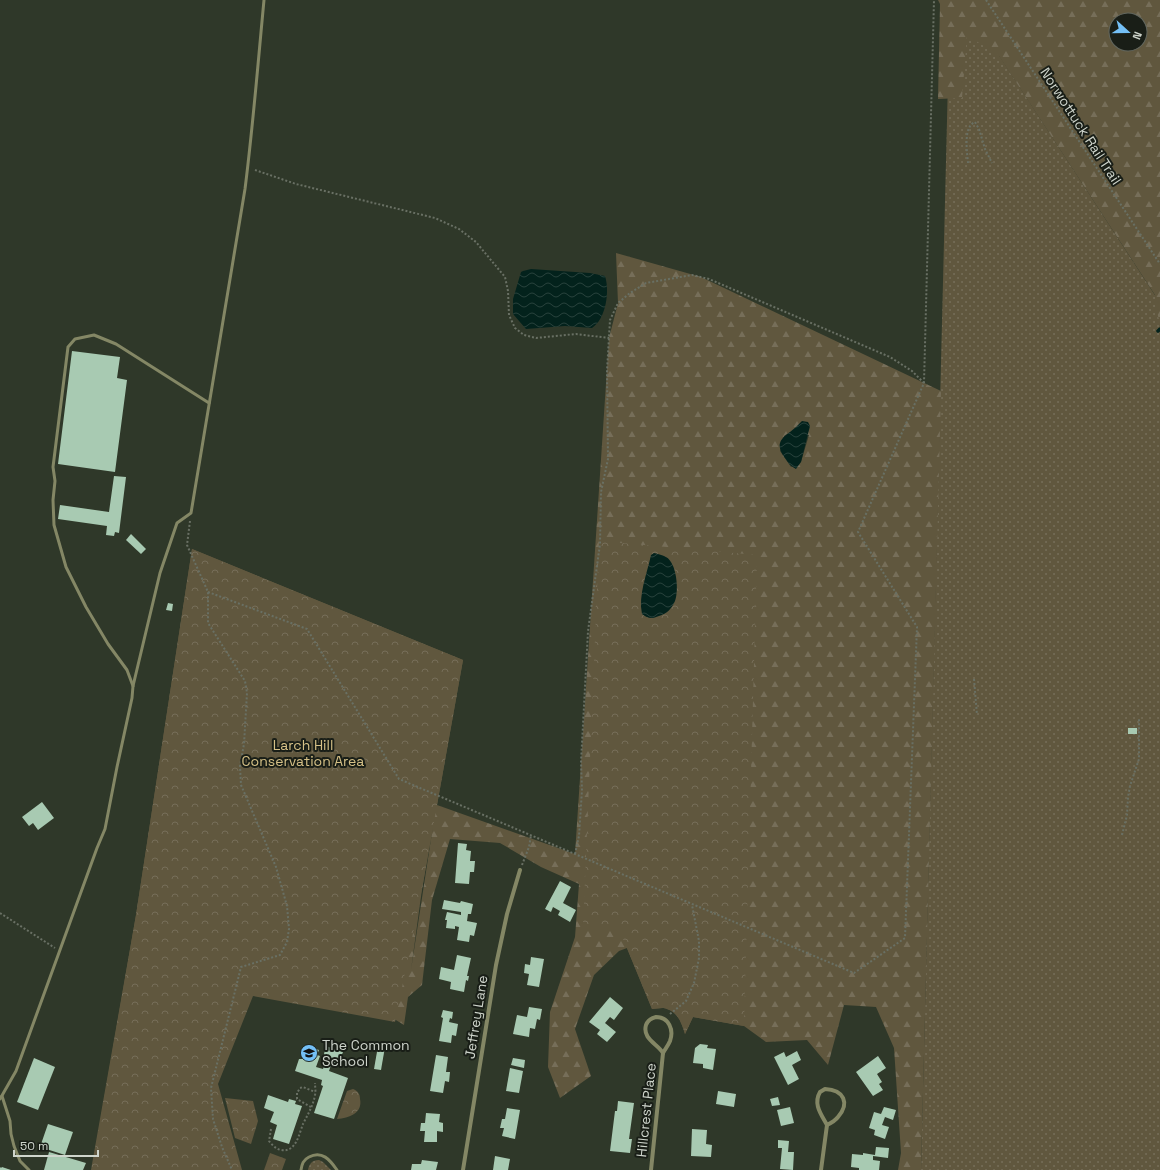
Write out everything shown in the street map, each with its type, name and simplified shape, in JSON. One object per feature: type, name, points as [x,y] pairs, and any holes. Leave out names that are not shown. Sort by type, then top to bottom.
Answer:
[{"type":"street","name":"Jeffrey Lane","points":[[463,1170],[497,958],[507,914],[520,870]]},
{"type":"street","name":"Hillcrest Place","points":[[651,1170],[663,1053],[672,1036],[671,1028],[665,1020],[660,1017],[653,1018],[648,1022],[646,1029],[649,1039],[660,1048],[663,1053]]},
{"type":"street","points":[[821,1170],[827,1125],[818,1110],[817,1101],[820,1092],[825,1089],[840,1093],[844,1101],[842,1111],[839,1116],[827,1125]]},
{"type":"lane","points":[[29,1170],[20,1161],[14,1146],[10,1121],[1,1097],[16,1071],[105,829],[132,698],[133,686],[160,573],[177,523],[191,513],[248,168],[264,0]]},
{"type":"lane","points":[[133,686],[127,670],[108,644],[86,608],[66,567],[54,524],[53,500],[55,481],[53,467],[68,347],[76,339],[94,335],[116,344],[209,403]]},
{"type":"lane","points":[[301,1170],[301,1166],[306,1159],[312,1155],[318,1154],[326,1157],[337,1170]]},
{"type":"path","points":[[208,592],[307,629],[399,779],[854,972],[905,938],[917,627],[858,532],[924,383],[934,0]]},
{"type":"path","name":"Norwottuck Rail Trail","points":[[986,0],[1160,264]]},
{"type":"path","points":[[968,162],[968,132],[972,122],[975,122],[992,163]]},
{"type":"path","points":[[248,168],[296,184],[435,218],[459,229],[476,242],[505,277],[508,291],[509,315],[515,328],[524,335],[536,338],[576,334],[609,338]]},
{"type":"path","points":[[575,854],[579,836],[582,790],[581,762],[588,631],[600,544],[601,492],[608,459],[607,371],[610,320],[618,304],[630,293],[646,283],[692,275],[709,279],[890,357],[912,371],[924,383]]},
{"type":"path","points":[[191,513],[187,545],[208,592],[208,623],[245,681],[247,693],[244,744],[240,766],[242,785],[276,867],[287,906],[289,929],[287,942],[280,955],[241,967],[211,1088],[213,1119],[222,1147],[232,1170]]},
{"type":"path","points":[[974,679],[977,715]]},
{"type":"path","points":[[1122,835],[1128,815],[1128,797],[1130,786],[1139,759],[1139,719]]},
{"type":"path","points":[[520,870],[527,852],[531,835]]},
{"type":"path","points":[[665,1020],[673,1011],[686,1001],[694,983],[699,958],[692,904]]},
{"type":"path","points":[[0,913],[59,951]]},
{"type":"path","points":[[271,1129],[269,1141],[280,1150],[289,1149],[297,1141],[312,1107],[315,1082]]},
{"type":"path","points":[[312,1107],[299,1101],[296,1095],[300,1088],[303,1087],[315,1092]]},
{"type":"green space","points":[[938,0],[1160,0],[1160,322],[1157,313],[1155,295],[999,56],[967,35],[962,98],[938,99],[940,4]]},
{"type":"green space","points":[[950,0],[963,0],[1160,303],[1160,1170],[921,1170]]},
{"type":"green space","points":[[616,253],[701,277],[941,391],[921,1170],[898,1170],[901,1153],[894,1048],[876,1007],[844,1005],[828,1065],[807,1040],[766,1042],[744,1026],[693,1017],[685,1034],[681,1022],[674,1013],[665,1008],[652,1009],[627,948],[619,951],[594,975],[575,1029],[591,1076],[560,1098],[548,1067],[550,1012],[575,937],[579,884],[541,867],[500,843],[450,839],[432,900],[422,985],[408,997],[404,1025],[378,1009],[247,988],[93,1170],[136,915],[192,549],[463,660],[437,805],[575,854],[609,338],[618,303]],"holes":[[[790,432],[809,435],[801,462],[791,467],[780,451],[784,436]],[[433,826],[411,970],[422,889]]]},
{"type":"green space","points":[[599,541],[757,555],[744,1026],[693,1017],[685,1034],[681,1022],[674,1013],[665,1008],[652,1009],[619,929],[583,928]]},
{"type":"green space","name":"Larch Hill Conservation Area","points":[[192,549],[463,660],[422,889],[395,1022],[253,996],[218,1084],[242,1170],[91,1170],[136,915]]},
{"type":"green space","points":[[353,1089],[360,1096],[359,1108],[350,1116],[337,1119],[347,1091]]},
{"type":"green space","points":[[225,1098],[253,1101],[258,1121],[251,1144],[235,1138]]},
{"type":"green space","points":[[270,1153],[286,1159],[282,1170],[264,1170]]},
{"type":"green space","points":[[319,1160],[331,1170],[308,1170],[311,1163]]},
{"type":"water","points":[[531,269],[590,273],[605,276],[607,289],[606,304],[604,312],[597,324],[592,328],[565,326],[526,329],[513,314],[513,299],[521,272]]},
{"type":"water","points":[[802,421],[808,422],[810,426],[801,462],[796,469],[789,464],[780,450],[780,443],[783,438]]},
{"type":"water","points":[[654,553],[665,556],[670,560],[675,571],[677,591],[675,601],[669,610],[662,615],[650,618],[642,614],[641,599],[651,555]]},
{"type":"building","points":[[72,351],[120,357],[117,378],[127,380],[115,472],[58,464]]},
{"type":"building","points":[[114,476],[126,477],[119,533],[115,532],[114,536],[106,535],[107,526],[58,519],[60,505],[109,512]]},
{"type":"building","points":[[131,534],[146,549],[141,554],[126,540]]},
{"type":"building","points":[[168,603],[173,604],[172,611],[166,610]]},
{"type":"building","points":[[1128,728],[1137,728],[1137,734],[1128,734]]},
{"type":"building","points":[[42,802],[54,818],[38,830],[33,823],[29,826],[22,817]]},
{"type":"building","points":[[458,843],[467,844],[466,850],[471,851],[470,861],[475,861],[474,872],[470,872],[469,884],[455,883]]},
{"type":"building","points":[[560,881],[571,887],[563,903],[576,910],[570,922],[558,915],[560,911],[553,907],[551,912],[545,909]]},
{"type":"building","points":[[444,900],[460,903],[461,901],[473,904],[471,914],[468,914],[467,921],[477,923],[474,936],[470,935],[469,942],[457,940],[459,927],[455,926],[455,929],[446,928],[447,920],[445,920],[447,912],[461,915],[461,912],[442,909]]},
{"type":"building","points":[[457,955],[471,958],[467,976],[469,976],[468,981],[466,980],[464,992],[450,989],[451,982],[439,979],[441,967],[454,970]]},
{"type":"building","points":[[531,957],[544,959],[539,987],[527,985],[529,974],[524,973],[525,964],[530,965]]},
{"type":"building","points":[[610,997],[623,1008],[614,1020],[610,1017],[605,1023],[616,1032],[607,1042],[597,1034],[600,1030],[589,1022]]},
{"type":"building","points":[[529,1007],[542,1009],[540,1020],[537,1019],[535,1029],[530,1028],[529,1037],[513,1034],[517,1015],[527,1017]]},
{"type":"building","points":[[443,1010],[453,1012],[452,1019],[450,1018],[449,1022],[458,1024],[456,1036],[452,1035],[451,1043],[439,1041]]},
{"type":"building","points":[[700,1044],[708,1045],[707,1048],[716,1049],[713,1070],[703,1068],[703,1064],[693,1063],[695,1048]]},
{"type":"building","points":[[308,1046],[319,1050],[317,1055],[320,1056],[316,1067],[323,1069],[327,1058],[324,1054],[326,1046],[343,1052],[339,1062],[341,1065],[334,1068],[333,1064],[331,1065],[329,1071],[348,1078],[334,1119],[314,1113],[323,1086],[321,1085],[322,1080],[295,1071],[299,1059],[302,1059],[304,1051],[306,1052]]},
{"type":"building","points":[[378,1046],[385,1047],[381,1070],[374,1069]]},
{"type":"building","points":[[797,1051],[801,1060],[792,1065],[799,1079],[788,1085],[774,1057],[784,1052],[786,1057]]},
{"type":"building","points":[[436,1055],[448,1057],[446,1072],[450,1072],[449,1082],[445,1081],[443,1093],[430,1091]]},
{"type":"building","points":[[878,1056],[886,1068],[877,1074],[882,1082],[879,1084],[883,1090],[873,1096],[856,1072]]},
{"type":"building","points":[[34,1058],[55,1067],[38,1110],[17,1102]]},
{"type":"building","points":[[513,1058],[525,1060],[524,1068],[511,1065]]},
{"type":"building","points":[[510,1068],[523,1071],[519,1093],[506,1091]]},
{"type":"building","points":[[718,1091],[736,1094],[734,1107],[716,1104]]},
{"type":"building","points":[[268,1095],[288,1102],[289,1099],[296,1101],[295,1104],[302,1106],[289,1144],[273,1139],[277,1125],[270,1122],[274,1112],[264,1108]]},
{"type":"building","points":[[778,1097],[780,1105],[772,1106],[770,1099]]},
{"type":"building","points":[[618,1101],[634,1103],[629,1139],[632,1139],[630,1153],[610,1151],[615,1111],[617,1111]]},
{"type":"building","points":[[790,1107],[794,1123],[781,1126],[777,1110]]},
{"type":"building","points":[[884,1107],[896,1110],[893,1120],[885,1117],[882,1125],[889,1127],[885,1139],[874,1135],[875,1130],[869,1128],[874,1112],[881,1114]]},
{"type":"building","points":[[507,1108],[520,1110],[515,1139],[502,1136],[504,1128],[500,1128],[502,1119],[505,1119]]},
{"type":"building","points":[[426,1113],[440,1114],[439,1122],[443,1123],[443,1132],[437,1131],[437,1142],[424,1142],[425,1131],[420,1131],[421,1123],[425,1123]]},
{"type":"building","points":[[48,1124],[73,1132],[65,1155],[40,1147]]},
{"type":"building","points":[[692,1129],[707,1130],[706,1144],[712,1145],[711,1157],[691,1156]]},
{"type":"building","points":[[778,1140],[789,1141],[788,1152],[794,1152],[793,1170],[780,1169],[782,1148],[778,1148]]},
{"type":"building","points":[[876,1147],[889,1148],[888,1158],[873,1156],[873,1160],[880,1161],[879,1170],[859,1170],[859,1168],[851,1167],[852,1154],[863,1155],[863,1153],[875,1155]]},
{"type":"building","points":[[49,1152],[86,1163],[83,1170],[44,1170]]},
{"type":"building","points":[[495,1156],[510,1159],[508,1170],[493,1170]]},
{"type":"building","points":[[422,1160],[438,1162],[436,1170],[411,1170],[412,1164],[421,1164]]},
{"type":"building","points":[[0,1167],[1,1168],[11,1170],[0,1170]]},
{"type":"place","name":"The Common School","points":[[309,1053]]}]
